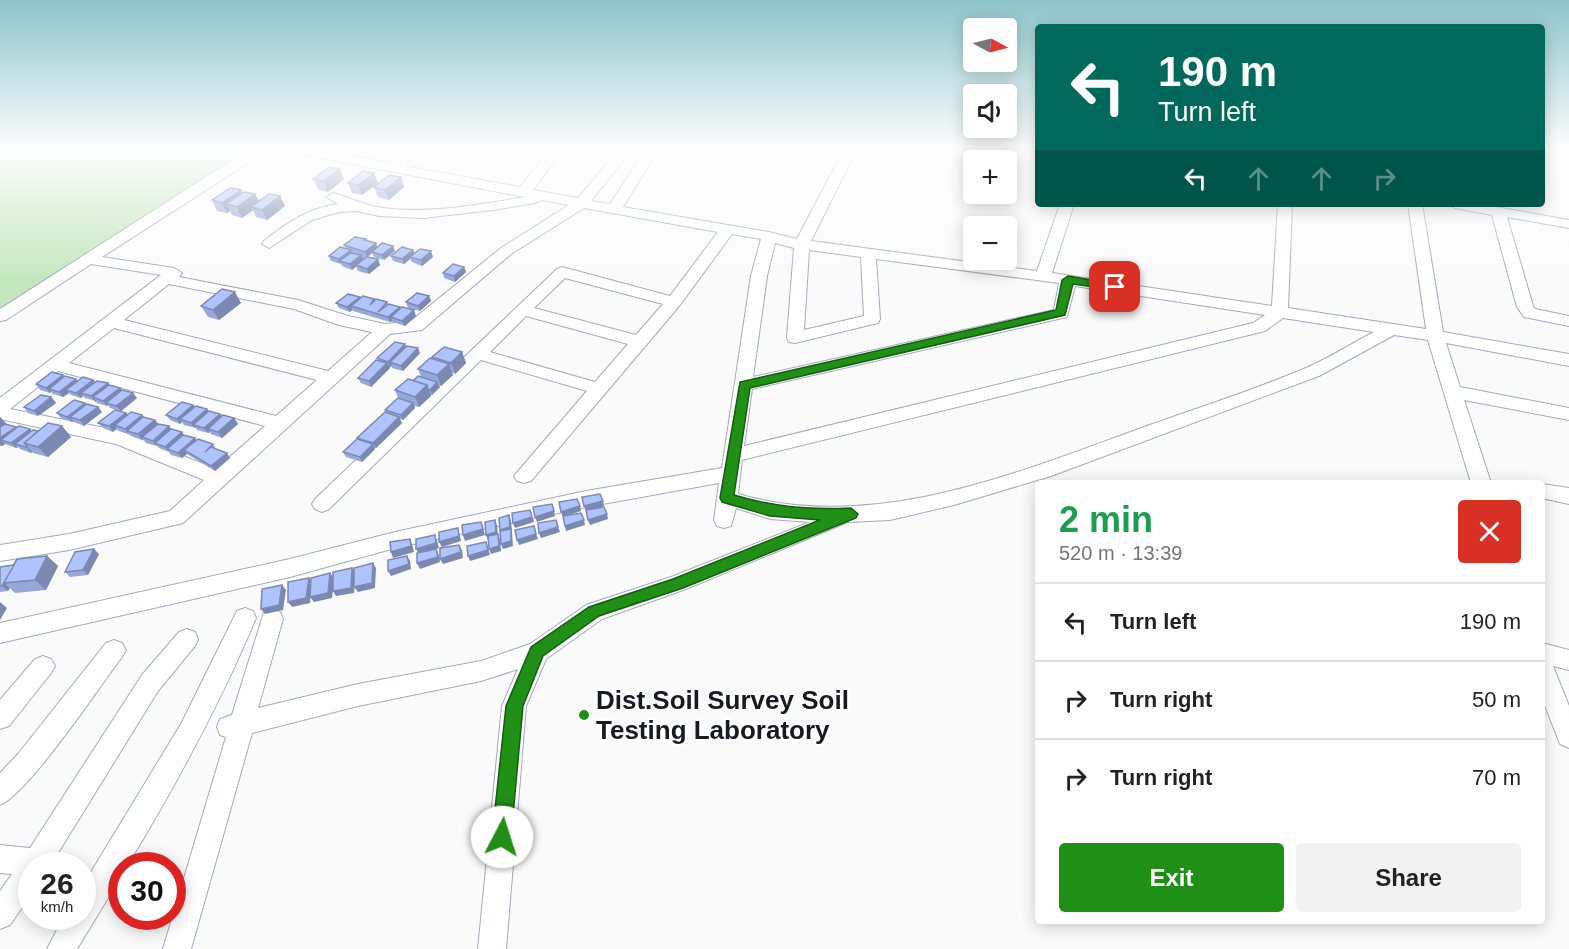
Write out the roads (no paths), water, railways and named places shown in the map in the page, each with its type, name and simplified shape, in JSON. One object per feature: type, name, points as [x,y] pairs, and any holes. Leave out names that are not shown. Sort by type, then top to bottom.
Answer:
[{"type":"street","points":[[0,316],[193,191]]},
{"type":"street","points":[[520,191],[769,236],[802,245],[1043,276],[1392,329],[1569,360]]},
{"type":"street","points":[[166,279],[298,305],[345,321],[385,329],[416,326],[506,250],[582,203],[592,191]]},
{"type":"street","points":[[614,209],[625,191]]},
{"type":"street","points":[[829,191],[802,245],[795,338],[872,319],[868,255]]},
{"type":"street","points":[[333,197],[361,208]]},
{"type":"street","points":[[269,243],[306,216],[336,207],[416,214],[491,207],[547,197]]},
{"type":"street","points":[[1043,276],[1066,207]]},
{"type":"street","points":[[1280,312],[1285,207]]},
{"type":"street","points":[[1415,207],[1435,336],[1480,480]]},
{"type":"street","points":[[1471,207],[1569,224]]},
{"type":"street","points":[[1498,212],[1525,307],[1530,313],[1569,321]]},
{"type":"street","points":[[524,476],[674,302],[728,229]]},
{"type":"street","points":[[724,520],[759,276],[769,236]]},
{"type":"street","points":[[0,407],[8,394],[55,365],[174,273],[87,259]]},
{"type":"street","points":[[322,504],[562,272],[674,302]]},
{"type":"street","points":[[744,385],[1061,313],[1068,280]]},
{"type":"street","points":[[523,310],[640,342]]},
{"type":"street","points":[[0,633],[257,575],[395,540],[586,500],[732,465],[1259,327],[1280,312]]},
{"type":"street","points":[[112,322],[329,377]]},
{"type":"street","points":[[0,553],[69,542],[176,516],[385,329]]},
{"type":"street","points":[[727,498],[770,511],[828,515],[890,512],[954,497],[1044,471],[1313,372],[1392,329]]},
{"type":"street","points":[[478,354],[600,389]]},
{"type":"street","points":[[55,365],[280,424]]},
{"type":"street","points":[[1452,392],[1567,418]]},
{"type":"street","points":[[0,413],[120,438],[220,479]]},
{"type":"street","points":[[1545,492],[1569,496]]},
{"type":"street","points":[[235,726],[358,695],[481,671],[537,652],[594,612],[678,583],[851,514]]},
{"type":"street","points":[[96,892],[177,759],[228,660],[245,618]]},
{"type":"street","points":[[177,949],[235,726],[272,620]]},
{"type":"street","points":[[42,852],[150,683],[187,639]]},
{"type":"street","points":[[0,792],[27,763],[114,650]]},
{"type":"street","points":[[492,949],[514,706],[537,652]]},
{"type":"street","points":[[1545,654],[1569,660]]},
{"type":"street","points":[[0,718],[43,666]]},
{"type":"street","points":[[1545,676],[1569,736]]},
{"type":"street","points":[[0,859],[18,862]]},
{"type":"street","points":[[0,915],[18,889]]},
{"type":"street","points":[[61,949],[73,930]]},
{"type":"place","name":"Dist.Soil Survey Soil Testing Laboratory","points":[[584,715]]}]
